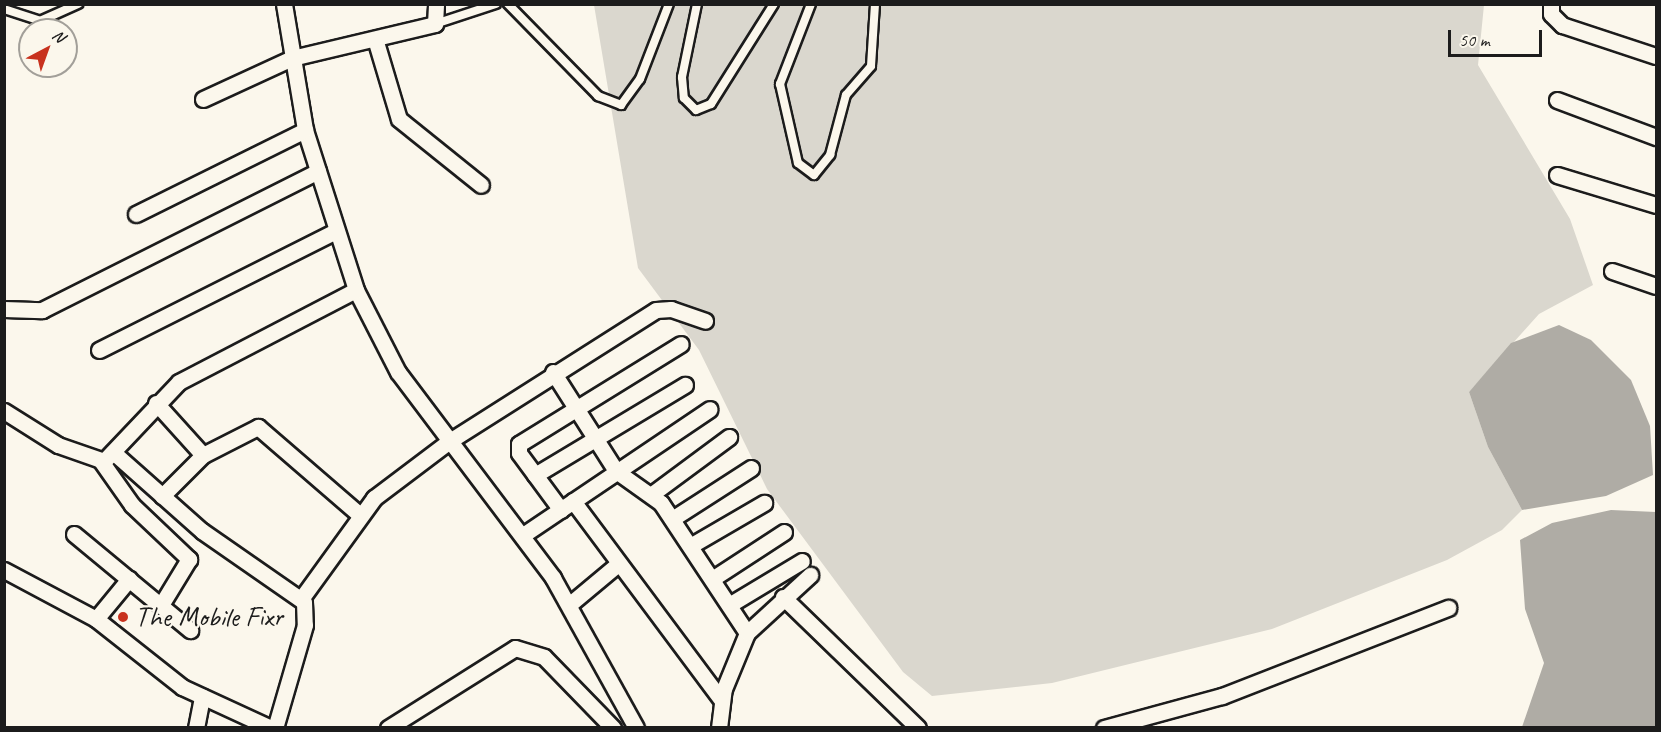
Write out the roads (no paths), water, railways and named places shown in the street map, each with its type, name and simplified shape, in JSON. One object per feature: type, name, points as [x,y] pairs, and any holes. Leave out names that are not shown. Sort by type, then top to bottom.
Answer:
[{"type":"street","points":[[284,4],[305,130],[356,290],[398,372],[448,442],[523,535],[570,604],[636,728]]},
{"type":"street","points":[[203,99],[292,58],[376,42],[435,24],[436,4]]},
{"type":"street","points":[[1551,4],[1551,14],[1562,25],[1656,56]]},
{"type":"street","points":[[376,42],[399,119],[481,185]]},
{"type":"street","points":[[1557,100],[1656,137]]},
{"type":"street","points":[[136,214],[305,130]]},
{"type":"street","points":[[4,309],[29,313],[53,306],[318,171]]},
{"type":"street","points":[[1557,175],[1656,206]]},
{"type":"street","points":[[99,350],[336,231]]},
{"type":"street","points":[[1612,271],[1656,286]]},
{"type":"street","points":[[161,605],[189,559],[108,479],[107,457],[156,403],[179,382],[356,290]]},
{"type":"street","points":[[4,570],[96,619],[165,676],[202,697],[273,728],[305,625],[301,599],[360,515],[392,482],[553,372],[661,308],[705,321]]},
{"type":"street","points":[[681,344],[519,444],[519,453],[535,475],[567,506],[618,564],[723,700]]},
{"type":"street","points":[[553,372],[616,471],[652,494],[672,519],[747,633]]},
{"type":"street","points":[[535,475],[685,385]]},
{"type":"street","points":[[156,403],[203,455]]},
{"type":"street","points":[[523,535],[710,409]]},
{"type":"street","points":[[4,411],[46,439],[107,457],[301,599]]},
{"type":"street","points":[[154,525],[168,501],[203,455],[258,427],[360,515]]},
{"type":"street","points":[[652,494],[729,437]]},
{"type":"street","points":[[672,519],[751,468]]},
{"type":"street","points":[[690,546],[764,503]]},
{"type":"street","points":[[711,579],[784,532]]},
{"type":"street","points":[[74,534],[190,630]]},
{"type":"street","points":[[729,605],[802,561]]},
{"type":"street","points":[[570,604],[618,564]]},
{"type":"street","points":[[719,728],[723,700],[747,633],[783,597],[810,575]]},
{"type":"street","points":[[96,619],[129,579]]},
{"type":"street","points":[[783,597],[918,728]]},
{"type":"street","points":[[1104,728],[1222,696],[1448,608]]},
{"type":"street","points":[[388,728],[516,648],[544,657],[613,728]]},
{"type":"street","points":[[195,728],[202,697]]},
{"type":"lane","points":[[4,9],[40,21],[78,4]]},
{"type":"lane","points":[[435,24],[496,4]]},
{"type":"lane","points":[[508,4],[597,96],[621,105],[640,79],[669,4]]},
{"type":"lane","points":[[697,4],[682,76],[684,98],[696,110],[711,104],[774,4]]},
{"type":"lane","points":[[811,4],[780,84],[798,163],[814,175],[830,155],[846,95],[871,66],[875,4]]},
{"type":"place","name":"The Mobile Fixr","points":[[123,617]]}]
